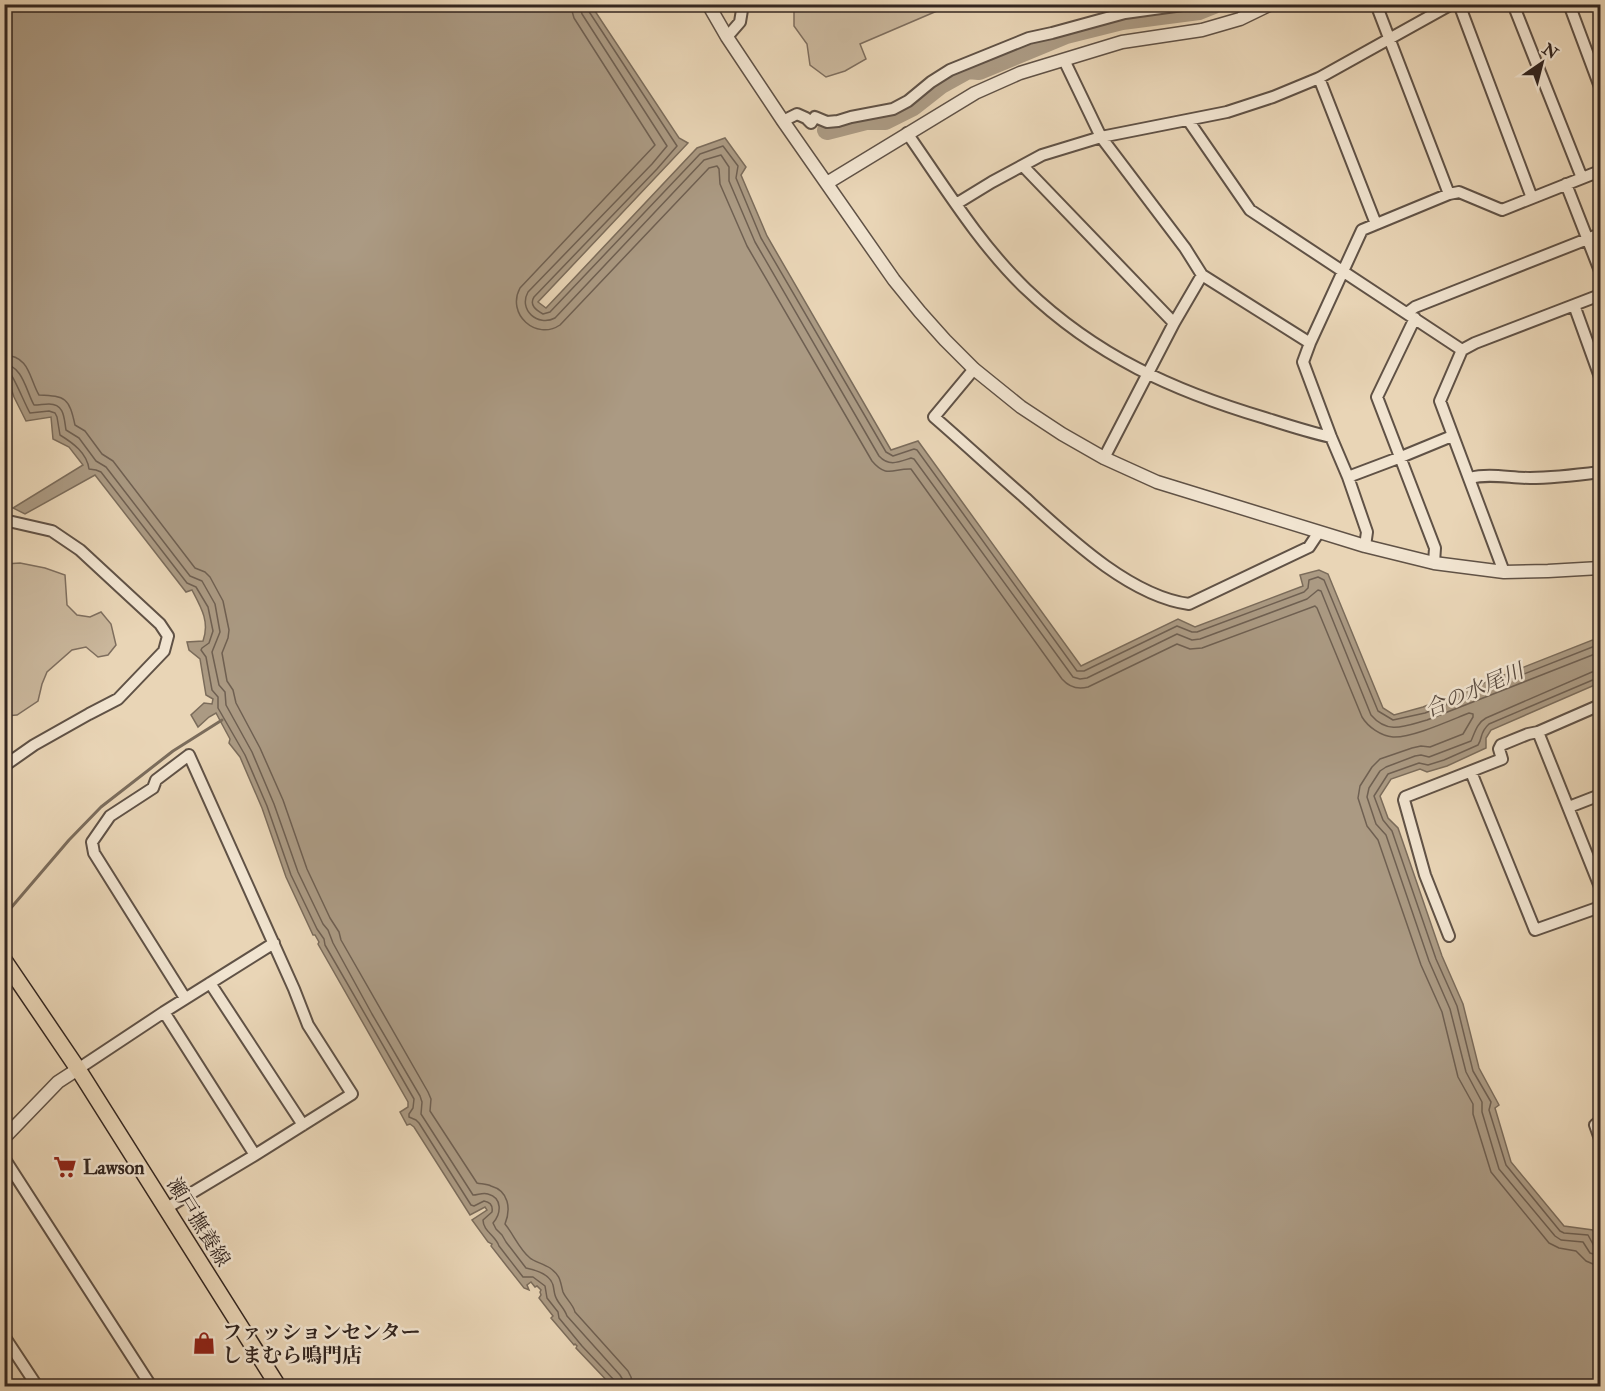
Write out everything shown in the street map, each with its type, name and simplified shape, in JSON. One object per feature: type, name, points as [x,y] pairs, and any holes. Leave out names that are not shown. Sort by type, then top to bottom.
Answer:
[{"type":"main road","name":"瀬戸撫養線","points":[[4,960],[78,1069],[278,1386]]},
{"type":"street","points":[[708,4],[727,37],[800,145],[900,288],[945,340],[974,369],[1021,407],[1062,434],[1104,458],[1157,482],[1365,546],[1434,563],[1504,572],[1600,568]]},
{"type":"street","points":[[727,37],[740,22],[743,4]]},
{"type":"street","points":[[785,122],[797,114],[811,123],[815,117],[827,122],[838,121],[893,109],[908,101],[950,70],[1029,38],[1125,13],[1190,4]]},
{"type":"street","points":[[827,183],[975,93],[1020,74],[1122,42],[1202,30],[1240,19],[1271,4]]},
{"type":"street","points":[[1376,4],[1449,194]]},
{"type":"street","points":[[956,204],[1042,155],[1101,137],[1227,112],[1274,97],[1319,78],[1452,4]]},
{"type":"street","points":[[1459,4],[1532,198]]},
{"type":"street","points":[[1513,4],[1582,178]]},
{"type":"street","points":[[1569,4],[1600,87]]},
{"type":"street","points":[[1064,60],[1101,137],[1185,248],[1202,275],[1310,343]]},
{"type":"street","points":[[1319,78],[1376,224]]},
{"type":"street","points":[[1188,120],[1250,210],[1462,350]]},
{"type":"street","points":[[907,133],[987,246],[1025,288],[1055,315],[1099,347],[1147,374],[1190,393],[1331,437]]},
{"type":"street","points":[[1023,165],[1174,323]]},
{"type":"street","points":[[1365,546],[1367,532],[1303,362],[1362,230],[1449,194],[1460,192],[1502,210],[1600,171]]},
{"type":"street","points":[[1566,184],[1600,271]]},
{"type":"street","points":[[1434,563],[1435,548],[1377,397],[1415,307],[1600,234]]},
{"type":"street","points":[[1104,458],[1174,323],[1202,275]]},
{"type":"street","points":[[1504,572],[1440,400],[1462,350],[1600,295]]},
{"type":"street","points":[[1574,305],[1600,377]]},
{"type":"street","points":[[974,369],[934,417],[1080,548],[1147,591],[1189,604],[1309,547],[1318,532]]},
{"type":"street","points":[[1348,477],[1452,436]]},
{"type":"street","points":[[1470,478],[1480,475],[1555,478],[1600,472]]},
{"type":"street","points":[[4,520],[52,531],[80,550],[160,624],[168,636],[164,651],[118,699],[34,745],[4,766]]},
{"type":"street","points":[[1449,936],[1425,875],[1404,800],[1405,796],[1502,759],[1499,749],[1501,746],[1600,705]]},
{"type":"street","points":[[1538,732],[1600,887]]},
{"type":"street","points":[[165,1209],[352,1094],[308,1025],[274,943],[244,881],[189,754],[156,780],[153,788],[110,816],[93,842],[94,853],[185,998]]},
{"type":"street","points":[[1471,772],[1535,930],[1600,907]]},
{"type":"street","points":[[1569,807],[1600,795]]},
{"type":"street","points":[[4,1138],[58,1082],[185,998],[274,943]]},
{"type":"street","points":[[210,983],[303,1125]]},
{"type":"street","points":[[164,1012],[255,1155]]},
{"type":"street","points":[[1600,1121],[1595,1125],[1600,1139]]},
{"type":"street","points":[[4,1158],[151,1386]]},
{"type":"street","points":[[4,1336],[37,1386]]},
{"type":"shaded area","points":[[794,4],[951,5],[860,44],[866,59],[845,71],[826,77],[810,65],[807,44],[794,26]]},
{"type":"shaded area","points":[[20,563],[65,575],[67,605],[77,615],[90,617],[101,612],[111,624],[116,645],[108,655],[98,657],[86,647],[72,650],[47,672],[38,701],[17,715],[5,716],[5,564]]},
{"type":"water","name":"合の水尾川","points":[[5,4],[591,5],[679,138],[688,143],[538,302],[546,308],[697,148],[725,138],[746,167],[741,175],[767,236],[891,450],[918,441],[1081,666],[1178,619],[1195,627],[1303,586],[1300,575],[1319,570],[1328,574],[1383,708],[1394,715],[1423,707],[1600,637],[1600,684],[1491,730],[1486,738],[1486,748],[1447,766],[1427,772],[1420,769],[1391,779],[1380,796],[1388,818],[1398,828],[1442,956],[1463,1004],[1479,1068],[1499,1105],[1495,1108],[1511,1162],[1564,1226],[1593,1230],[1600,1249],[1600,1386],[612,1386],[551,1318],[553,1316],[539,1298],[541,1290],[531,1282],[527,1285],[529,1290],[524,1288],[491,1246],[492,1244],[472,1220],[487,1210],[485,1207],[470,1215],[414,1127],[407,1125],[400,1112],[408,1107],[408,1102],[313,935],[286,877],[262,808],[240,757],[229,743],[230,739],[216,713],[198,727],[191,715],[204,703],[212,704],[213,699],[206,695],[200,659],[189,650],[187,642],[203,641],[206,627],[204,615],[192,590],[186,592],[95,475],[25,514],[13,508],[83,465],[69,447],[53,439],[51,417],[26,421],[5,371]]},
{"type":"waterway","points":[[827,130],[866,120],[885,120],[913,106],[941,84],[968,69],[979,70],[1066,34],[1122,20],[1199,10],[1214,4]]},
{"type":"waterway","points":[[4,916],[69,840],[101,807],[173,751],[222,720]]},
{"type":"place","name":"Lawson","points":[[65,1167]]},
{"type":"place","name":"ファッションセンター しまむら鳴門店","points":[[204,1343]]}]
